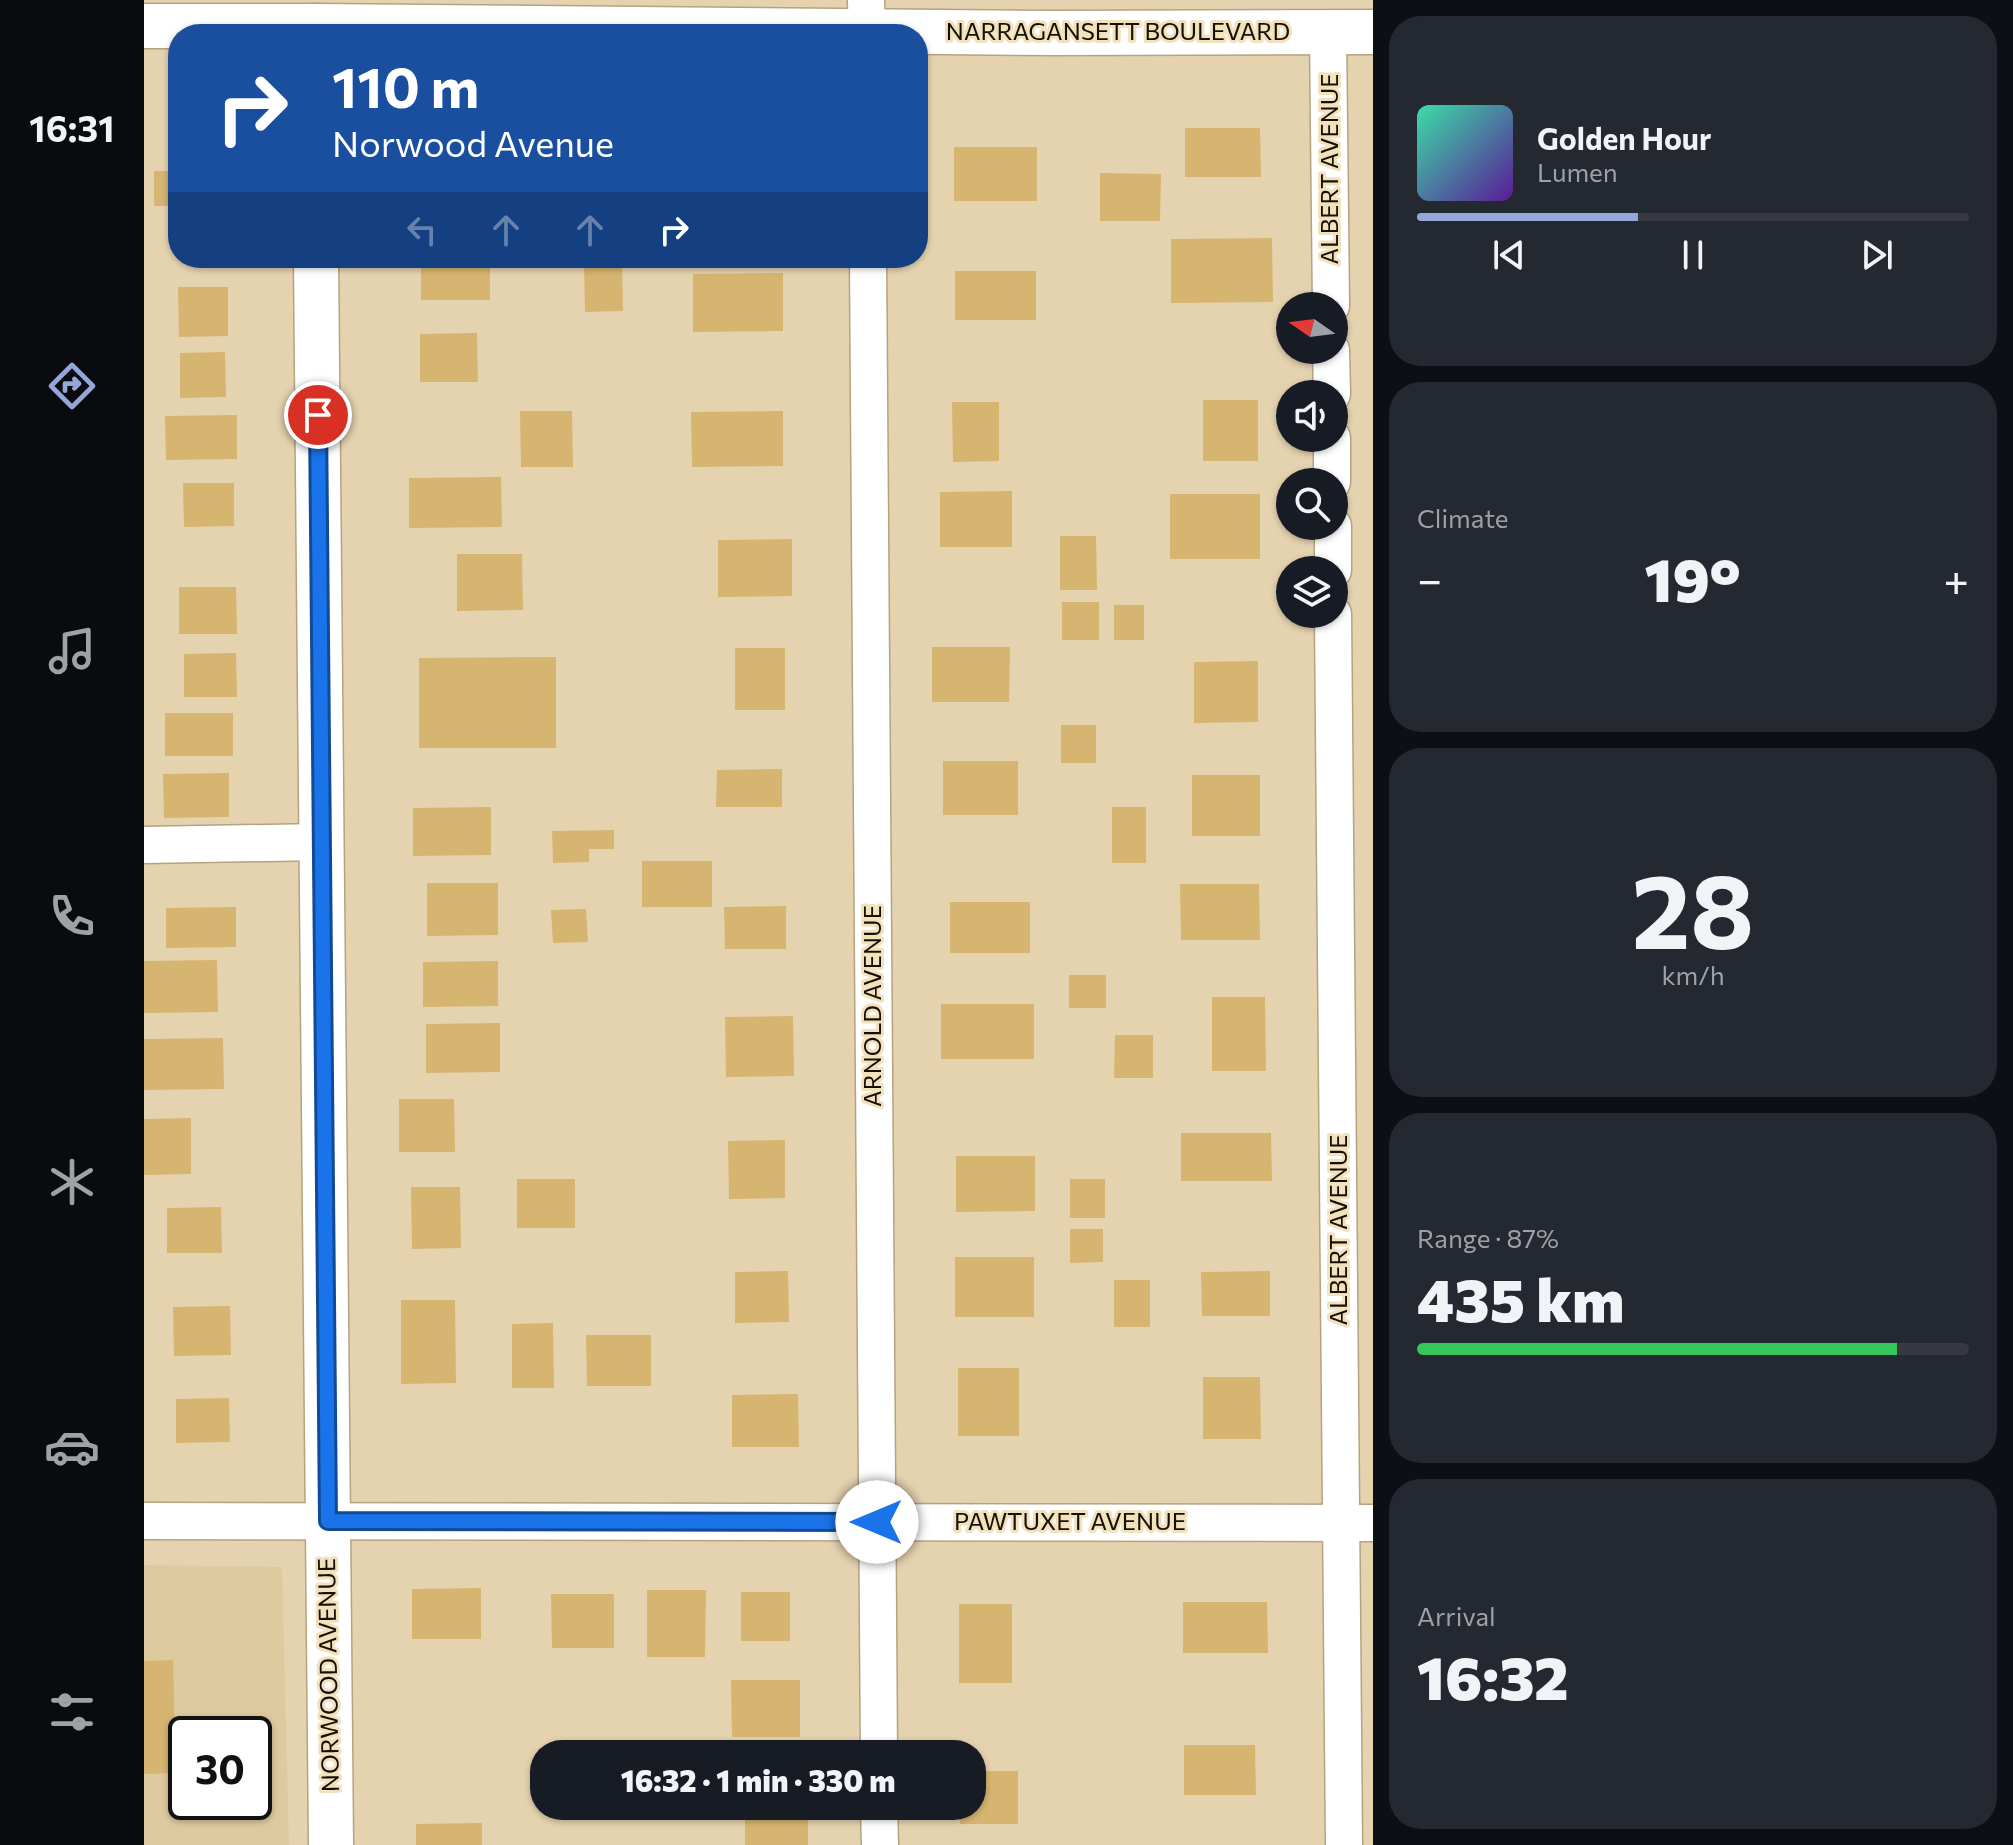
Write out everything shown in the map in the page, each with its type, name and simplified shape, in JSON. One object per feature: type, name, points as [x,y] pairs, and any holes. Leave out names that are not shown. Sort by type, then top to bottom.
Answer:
[{"type":"main road","name":"NARRAGANSETT BOULEVARD","points":[[201,24],[315,20],[866,22],[1373,32]]},
{"type":"main road","name":"NARRAGANSETT BOULEVARD","points":[[144,26],[168,25]]},
{"type":"main road","name":"NORWOOD AVENUE","points":[[316,268],[331,1845]]},
{"type":"street","name":"ALBERT AVENUE","points":[[1328,32],[1331,292]]},
{"type":"street","name":"ARNOLD AVENUE","points":[[868,268],[879,1740]]},
{"type":"street","name":"ALBERT AVENUE","points":[[1333,628],[1357,1523],[1344,1845]]},
{"type":"street","points":[[144,845],[321,842]]},
{"type":"street","name":"PAWTUXET AVENUE","points":[[144,1521],[1357,1523]]},
{"type":"street","points":[[879,1820],[880,1845]]},
{"type":"shaded area","points":[[144,1565],[282,1567],[289,1845],[144,1845]]},
{"type":"building","points":[[1185,128],[1260,128],[1261,177],[1185,177]]},
{"type":"building","points":[[954,147],[1037,147],[1037,201],[954,201]]},
{"type":"building","points":[[154,171],[168,171],[168,206],[154,206]]},
{"type":"building","points":[[1100,173],[1161,174],[1160,221],[1100,221]]},
{"type":"building","points":[[1272,238],[1273,302],[1171,303],[1171,239]]},
{"type":"building","points":[[421,268],[490,268],[490,300],[421,300]]},
{"type":"building","points":[[584,268],[622,268],[623,311],[585,312]]},
{"type":"building","points":[[955,271],[1036,271],[1036,320],[955,320]]},
{"type":"building","points":[[783,273],[783,331],[693,332],[693,274]]},
{"type":"building","points":[[178,287],[228,287],[228,336],[179,337]]},
{"type":"building","points":[[477,333],[478,382],[420,382],[420,334]]},
{"type":"building","points":[[225,352],[226,397],[180,398],[180,353]]},
{"type":"building","points":[[1203,400],[1258,400],[1258,461],[1203,461]]},
{"type":"building","points":[[952,402],[999,402],[999,461],[953,462]]},
{"type":"building","points":[[520,411],[572,411],[573,467],[521,467]]},
{"type":"building","points":[[783,411],[783,466],[692,467],[691,412]]},
{"type":"building","points":[[237,415],[237,459],[166,460],[165,416]]},
{"type":"building","points":[[501,477],[502,527],[409,528],[409,478]]},
{"type":"building","points":[[183,483],[234,483],[234,526],[184,527]]},
{"type":"building","points":[[1012,491],[1012,547],[940,547],[940,492]]},
{"type":"building","points":[[1170,494],[1260,494],[1260,559],[1170,559]]},
{"type":"building","points":[[1060,536],[1096,536],[1097,590],[1060,590]]},
{"type":"building","points":[[792,539],[792,596],[718,597],[718,540]]},
{"type":"building","points":[[457,554],[522,554],[523,610],[457,611]]},
{"type":"building","points":[[179,587],[236,587],[237,634],[179,634]]},
{"type":"building","points":[[1062,602],[1099,602],[1099,640],[1062,640]]},
{"type":"building","points":[[1114,605],[1144,605],[1144,640],[1114,640]]},
{"type":"building","points":[[932,647],[1010,647],[1009,702],[932,702]]},
{"type":"building","points":[[735,648],[785,648],[785,710],[735,710]]},
{"type":"building","points":[[236,653],[237,697],[184,697],[184,654]]},
{"type":"building","points":[[556,657],[556,748],[419,748],[419,658]]},
{"type":"building","points":[[1258,661],[1258,722],[1194,723],[1194,662]]},
{"type":"building","points":[[165,713],[233,713],[233,756],[165,756]]},
{"type":"building","points":[[1061,725],[1096,725],[1096,763],[1061,763]]},
{"type":"building","points":[[943,761],[1018,761],[1018,815],[943,815]]},
{"type":"building","points":[[782,769],[782,807],[716,807],[717,770]]},
{"type":"building","points":[[229,773],[229,817],[164,818],[163,774]]},
{"type":"building","points":[[1192,775],[1260,775],[1260,836],[1192,836]]},
{"type":"building","points":[[491,807],[491,855],[413,856],[413,808]]},
{"type":"building","points":[[1112,807],[1146,807],[1146,863],[1112,863]]},
{"type":"building","points":[[614,830],[614,849],[589,849],[589,862],[553,863],[552,831]]},
{"type":"building","points":[[642,861],[712,861],[712,907],[642,907]]},
{"type":"building","points":[[427,883],[498,883],[498,935],[427,936]]},
{"type":"building","points":[[1180,884],[1259,884],[1260,940],[1181,940]]},
{"type":"building","points":[[950,902],[1030,902],[1030,953],[950,953]]},
{"type":"building","points":[[786,906],[786,949],[725,949],[724,907]]},
{"type":"building","points":[[236,907],[236,947],[166,948],[166,908]]},
{"type":"building","points":[[586,909],[588,942],[553,943],[551,910]]},
{"type":"building","points":[[217,960],[218,1012],[144,1013],[144,961]]},
{"type":"building","points":[[498,961],[498,1006],[423,1007],[423,962]]},
{"type":"building","points":[[1069,975],[1106,975],[1106,1008],[1069,1008]]},
{"type":"building","points":[[1212,997],[1265,997],[1266,1071],[1212,1071]]},
{"type":"building","points":[[941,1004],[1034,1004],[1034,1059],[941,1059]]},
{"type":"building","points":[[793,1016],[794,1076],[726,1077],[725,1017]]},
{"type":"building","points":[[500,1023],[500,1072],[426,1073],[426,1024]]},
{"type":"building","points":[[1115,1035],[1153,1035],[1153,1078],[1114,1078]]},
{"type":"building","points":[[223,1038],[224,1089],[144,1090],[144,1039]]},
{"type":"building","points":[[399,1099],[454,1099],[455,1152],[399,1152]]},
{"type":"building","points":[[191,1118],[191,1174],[144,1175],[144,1119]]},
{"type":"building","points":[[1181,1133],[1271,1133],[1272,1181],[1181,1181]]},
{"type":"building","points":[[785,1140],[785,1198],[729,1199],[728,1141]]},
{"type":"building","points":[[956,1156],[1035,1156],[1035,1211],[956,1212]]},
{"type":"building","points":[[517,1179],[575,1179],[575,1228],[517,1228]]},
{"type":"building","points":[[1070,1179],[1105,1179],[1105,1218],[1070,1218]]},
{"type":"building","points":[[411,1187],[460,1187],[461,1248],[412,1249]]},
{"type":"building","points":[[221,1207],[222,1253],[167,1253],[167,1208]]},
{"type":"building","points":[[1070,1229],[1103,1229],[1103,1262],[1070,1263]]},
{"type":"building","points":[[955,1257],[1034,1257],[1034,1317],[955,1317]]},
{"type":"building","points":[[788,1271],[789,1322],[735,1323],[735,1272]]},
{"type":"building","points":[[1270,1271],[1270,1316],[1202,1316],[1201,1272]]},
{"type":"building","points":[[1114,1280],[1150,1280],[1150,1327],[1114,1327]]},
{"type":"building","points":[[401,1300],[455,1300],[456,1383],[401,1384]]},
{"type":"building","points":[[230,1306],[231,1355],[174,1356],[173,1307]]},
{"type":"building","points":[[553,1323],[554,1388],[512,1388],[512,1324]]},
{"type":"building","points":[[586,1335],[651,1335],[651,1386],[587,1386]]},
{"type":"building","points":[[958,1368],[1019,1368],[1019,1436],[958,1436]]},
{"type":"building","points":[[1203,1377],[1260,1377],[1261,1439],[1203,1439]]},
{"type":"building","points":[[798,1394],[799,1447],[732,1447],[732,1395]]},
{"type":"building","points":[[229,1398],[230,1442],[176,1443],[176,1399]]},
{"type":"building","points":[[481,1588],[481,1639],[412,1639],[412,1589]]},
{"type":"building","points":[[647,1590],[706,1590],[705,1657],[647,1657]]},
{"type":"building","points":[[741,1592],[790,1592],[790,1641],[741,1641]]},
{"type":"building","points":[[551,1594],[614,1594],[614,1648],[552,1648]]},
{"type":"building","points":[[1183,1602],[1267,1602],[1268,1653],[1183,1653]]},
{"type":"building","points":[[959,1604],[1012,1604],[1012,1683],[959,1683]]},
{"type":"building","points":[[173,1660],[174,1716],[168,1716],[168,1773],[144,1774],[144,1661]]},
{"type":"building","points":[[731,1680],[800,1680],[800,1737],[732,1737]]},
{"type":"building","points":[[1184,1745],[1255,1745],[1256,1795],[1184,1795]]},
{"type":"building","points":[[986,1771],[1018,1771],[1018,1824],[960,1824],[960,1820],[986,1820]]},
{"type":"building","points":[[745,1820],[808,1820],[808,1845],[745,1845]]},
{"type":"building","points":[[482,1823],[482,1845],[416,1845],[416,1824]]},
{"type":"route","points":[[318,415],[328,1521],[877,1522]]}]
